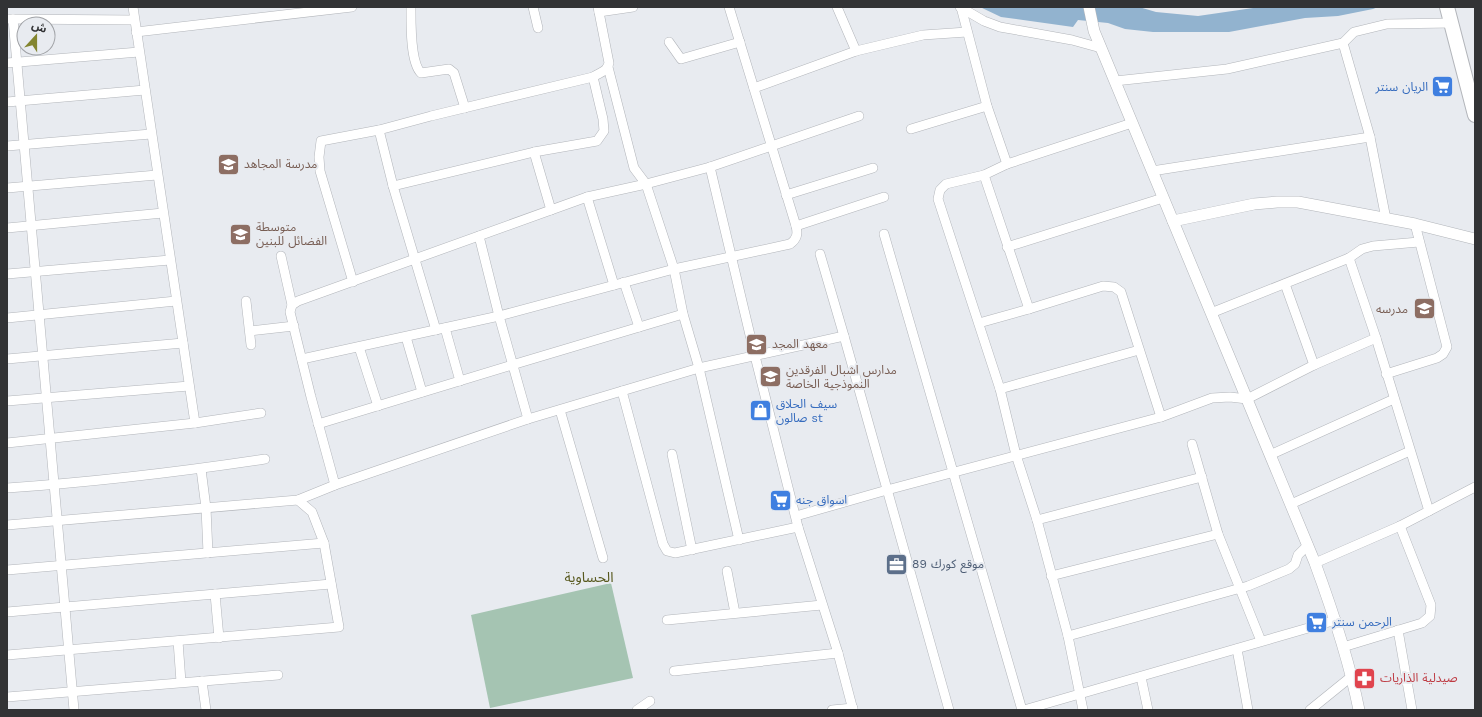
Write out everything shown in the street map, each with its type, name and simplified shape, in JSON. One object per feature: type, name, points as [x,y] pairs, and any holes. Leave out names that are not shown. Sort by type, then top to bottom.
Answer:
[{"type":"main road","points":[[1447,7],[1475,116]]},
{"type":"street","points":[[133,7],[195,423]]},
{"type":"street","points":[[136,32],[352,7]]},
{"type":"street","points":[[411,7],[413,48],[418,70],[421,73],[449,69],[454,73],[465,108]]},
{"type":"street","points":[[533,7],[538,28]]},
{"type":"street","points":[[633,7],[598,10],[609,63],[608,68],[634,168],[646,184],[674,269],[684,314],[699,368],[739,540]]},
{"type":"street","points":[[302,359],[498,316],[674,269],[790,244],[796,240],[796,226],[729,7]]},
{"type":"street","points":[[837,7],[856,51]]},
{"type":"street","points":[[960,7],[984,21],[1000,27],[1072,40],[1101,48]]},
{"type":"street","points":[[960,7],[986,106],[1007,164]]},
{"type":"street","points":[[1089,7],[1094,31],[1315,563],[1336,620],[1352,676],[1359,710]]},
{"type":"street","points":[[74,710],[17,62],[10,19],[134,20]]},
{"type":"street","points":[[1115,81],[1227,69],[1342,43],[1354,32],[1387,24],[1452,23]]},
{"type":"street","points":[[754,88],[856,51],[923,35],[967,32]]},
{"type":"street","points":[[669,42],[681,59],[740,42]]},
{"type":"street","points":[[1342,43],[1370,137],[1386,219]]},
{"type":"street","points":[[7,63],[139,52]]},
{"type":"street","points":[[353,282],[320,171],[319,157],[321,141],[379,130],[593,77],[608,68]]},
{"type":"street","points":[[393,186],[534,152],[597,141],[604,131],[603,119],[593,77]]},
{"type":"street","points":[[7,102],[145,90]]},
{"type":"street","points":[[911,129],[986,106]]},
{"type":"street","points":[[292,305],[298,301],[587,197],[646,184],[710,167],[859,116]]},
{"type":"street","points":[[1083,710],[1068,636],[1037,520],[1016,455],[1000,389],[938,199],[940,190],[946,184],[984,175],[1007,164],[1132,123]]},
{"type":"street","points":[[379,130],[393,186],[416,259],[460,381]]},
{"type":"street","points":[[7,146],[151,134]]},
{"type":"street","points":[[1152,171],[1370,137]]},
{"type":"street","points":[[534,152],[551,210]]},
{"type":"street","points":[[710,167],[798,527],[838,653],[853,709],[832,710]]},
{"type":"street","points":[[786,195],[873,168]]},
{"type":"street","points":[[7,188],[157,175]]},
{"type":"street","points":[[984,175],[1029,309]]},
{"type":"street","points":[[587,197],[614,285]]},
{"type":"street","points":[[796,226],[884,197]]},
{"type":"street","points":[[1007,247],[1163,198]]},
{"type":"street","points":[[1173,221],[1254,204],[1298,202],[1415,224],[1475,238]]},
{"type":"street","points":[[7,228],[163,213]]},
{"type":"street","points":[[1386,374],[1437,358],[1443,354],[1447,347],[1415,224]]},
{"type":"street","points":[[884,234],[1023,710],[1336,620]]},
{"type":"street","points":[[479,236],[498,316],[528,419]]},
{"type":"street","points":[[1211,313],[1349,258],[1362,249],[1373,246],[1420,242]]},
{"type":"street","points":[[820,254],[949,710]]},
{"type":"street","points":[[281,256],[292,305],[290,312],[318,424],[335,484]]},
{"type":"street","points":[[1349,258],[1376,338],[1429,511]]},
{"type":"street","points":[[7,274],[170,260]]},
{"type":"street","points":[[624,282],[639,327]]},
{"type":"street","points":[[1285,284],[1314,365]]},
{"type":"street","points":[[979,323],[1103,286],[1114,287],[1121,292],[1161,417]]},
{"type":"street","points":[[7,318],[39,316],[176,301]]},
{"type":"street","points":[[246,301],[251,345]]},
{"type":"street","points":[[318,424],[684,314]]},
{"type":"street","points":[[250,331],[294,326]]},
{"type":"street","points":[[406,336],[422,392]]},
{"type":"street","points":[[7,525],[298,500],[335,484],[528,419],[699,368],[844,336]]},
{"type":"street","points":[[796,516],[1016,455],[1161,417],[1212,398],[1230,397],[1247,399],[1314,365],[1376,338]]},
{"type":"street","points":[[7,359],[183,343]]},
{"type":"street","points":[[359,346],[378,406]]},
{"type":"street","points":[[1000,389],[1139,350]]},
{"type":"street","points":[[7,401],[189,386]]},
{"type":"street","points":[[622,391],[663,544],[667,551],[675,553],[692,550],[798,527]]},
{"type":"street","points":[[1270,455],[1394,399]]},
{"type":"street","points":[[560,410],[604,558]]},
{"type":"street","points":[[7,443],[50,440],[195,423],[261,413]]},
{"type":"street","points":[[1192,444],[1218,534],[1261,641]]},
{"type":"street","points":[[1290,504],[1410,451]]},
{"type":"street","points":[[672,454],[692,550]]},
{"type":"street","points":[[7,488],[54,485],[201,469],[265,459]]},
{"type":"street","points":[[201,469],[206,508],[208,553]]},
{"type":"street","points":[[1037,520],[1202,477]]},
{"type":"street","points":[[1315,563],[1400,526],[1475,487]]},
{"type":"street","points":[[7,656],[339,628],[324,543],[312,512],[298,500]]},
{"type":"street","points":[[1343,647],[1422,623],[1430,616],[1430,604],[1400,526]]},
{"type":"street","points":[[1051,576],[1218,534]]},
{"type":"street","points":[[7,570],[324,543]]},
{"type":"street","points":[[1068,636],[1248,586],[1289,569],[1295,564],[1298,555],[1308,545]]},
{"type":"street","points":[[726,571],[735,613]]},
{"type":"street","points":[[7,612],[332,584]]},
{"type":"street","points":[[215,594],[219,638]]},
{"type":"street","points":[[667,620],[822,604]]},
{"type":"street","points":[[1398,630],[1412,710]]},
{"type":"street","points":[[178,641],[182,682]]},
{"type":"street","points":[[1237,649],[1248,710]]},
{"type":"street","points":[[674,671],[838,653]]},
{"type":"street","points":[[7,696],[278,675]]},
{"type":"street","points":[[1310,710],[1352,676]]},
{"type":"street","points":[[1140,677],[1148,710]]},
{"type":"street","points":[[202,681],[206,710]]},
{"type":"street","points":[[637,710],[650,701]]},
{"type":"green space","points":[[611,583],[633,678],[490,708],[471,615]]},
{"type":"water","points":[[980,7],[1139,7],[1156,12],[1198,16],[1260,7],[1378,7],[1338,16],[1305,18],[1229,32],[1153,32],[1125,29],[1108,23],[1078,20],[1073,27],[1001,17]]},
{"type":"place","name":"الريان سنتر","points":[[1443,87]]},
{"type":"place","name":"مدرسة المجاهد","points":[[228,164]]},
{"type":"place","name":"متوسطة الفضائل للبنين","points":[[241,234]]},
{"type":"place","name":"مدرسه","points":[[1424,309]]},
{"type":"place","name":"معهد المجد","points":[[757,344]]},
{"type":"place","name":"مدارس اشبال الفرقدين النموذجية الخاصة","points":[[770,377]]},
{"type":"place","name":"سيف الحلاق صالون st","points":[[761,411]]},
{"type":"place","name":"اسواق جنه","points":[[781,500]]},
{"type":"place","name":"موقع كورك 89","points":[[896,564]]},
{"type":"place","name":"الرحمن سنتر","points":[[1317,622]]},
{"type":"place","name":"صيدلية الذاريات","points":[[1365,678]]},
{"type":"district","name":"الحساوية","points":[[589,577]]}]
